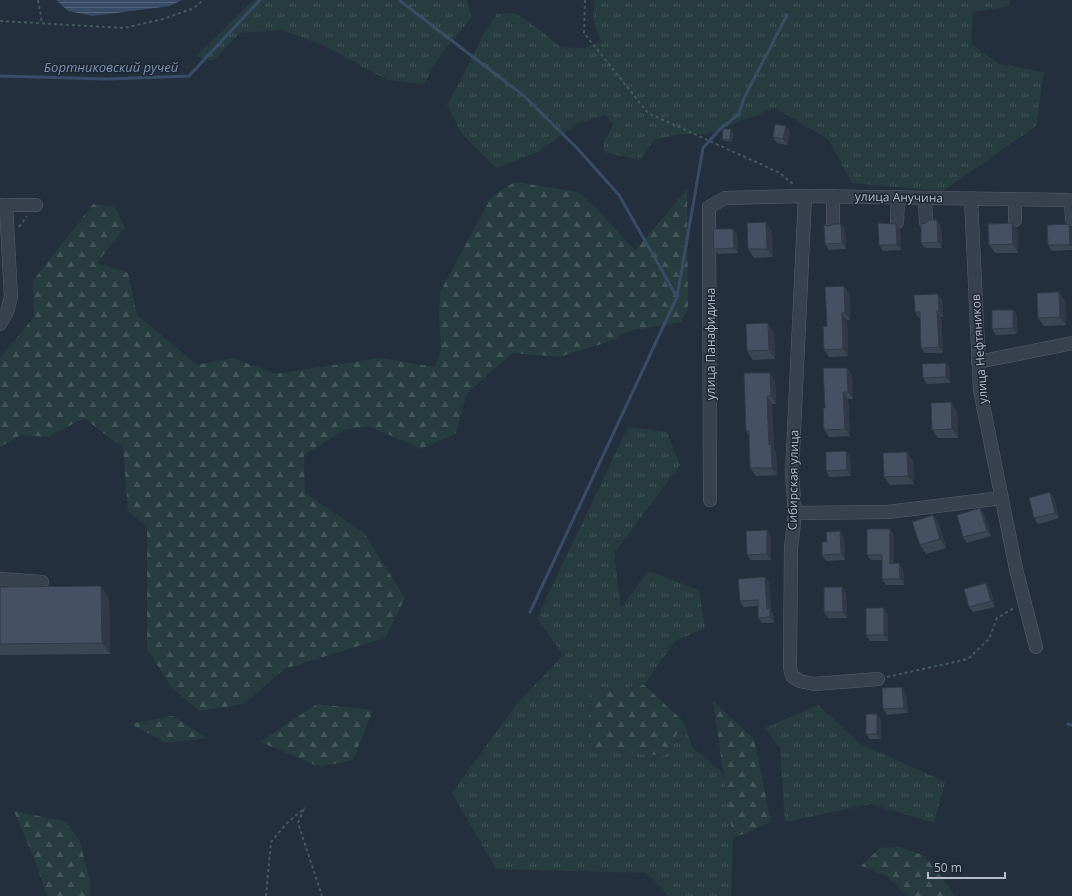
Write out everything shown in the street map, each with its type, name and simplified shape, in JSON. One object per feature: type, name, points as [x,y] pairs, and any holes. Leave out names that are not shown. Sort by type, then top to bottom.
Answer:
[{"type":"street","name":"Сибирская улица","points":[[805,196],[792,473],[795,513],[791,548],[790,667],[792,676],[800,681],[814,684],[878,679]]},
{"type":"street","name":"улица Анучина","points":[[726,198],[833,196],[1071,200]]},
{"type":"street","points":[[833,196],[833,224]]},
{"type":"street","points":[[897,222],[898,197]]},
{"type":"street","name":"улица Панафидина","points":[[710,500],[709,207],[726,198]]},
{"type":"street","points":[[925,198],[926,222]]},
{"type":"street","name":"улица Нефтяников","points":[[971,199],[980,390],[1016,569],[1036,647]]},
{"type":"street","points":[[1015,199],[1015,220]]},
{"type":"street","points":[[1071,200],[1072,219]]},
{"type":"street","points":[[0,324],[7,312],[11,297],[3,205],[36,205]]},
{"type":"street","points":[[978,362],[1072,343]]},
{"type":"street","points":[[795,513],[888,512],[1001,498]]},
{"type":"street","points":[[0,579],[42,582]]},
{"type":"path","points":[[38,0],[42,23]]},
{"type":"path","points":[[0,22],[124,28],[164,19],[194,8],[203,0]]},
{"type":"path","points":[[585,0],[584,33],[648,112],[780,173],[805,196]]},
{"type":"path","points":[[878,679],[968,659],[988,639],[997,618],[1024,602]]},
{"type":"path","points":[[266,896],[271,842],[286,824],[305,808],[298,824],[322,896]]},
{"type":"green space","points":[[254,0],[467,0],[471,18],[436,61],[424,84],[387,80],[323,45],[281,30],[240,33],[213,61],[196,56]]},
{"type":"green space","points":[[595,0],[1010,0],[1010,6],[973,12],[971,44],[999,64],[1044,72],[1036,126],[943,191],[852,183],[828,139],[775,108],[707,134],[681,134],[654,140],[640,160],[604,152],[604,142],[613,125],[606,115],[578,123],[538,152],[496,168],[463,135],[447,106],[486,30],[497,14],[515,13],[544,33],[560,47],[583,48],[601,41],[593,19]]},
{"type":"green space","points":[[515,182],[578,192],[602,214],[635,251],[687,189],[688,309],[681,322],[633,330],[605,343],[559,357],[513,353],[467,393],[456,433],[421,449],[369,426],[344,430],[304,455],[305,493],[364,533],[405,598],[385,638],[284,669],[244,704],[199,711],[172,688],[147,649],[147,527],[128,511],[123,448],[84,418],[48,437],[21,435],[0,447],[0,358],[34,317],[33,281],[93,204],[115,207],[125,227],[97,263],[128,273],[137,315],[197,365],[232,358],[276,374],[379,358],[435,367],[441,349],[439,317],[440,292],[492,196]]},
{"type":"green space","points":[[628,427],[667,432],[680,465],[614,553],[621,608],[648,571],[699,590],[705,628],[675,641],[644,685],[590,692],[589,748],[664,756],[684,722],[692,747],[724,774],[733,838],[731,896],[669,896],[646,873],[496,869],[452,793],[516,705],[563,655],[537,618]]},
{"type":"green space","points":[[644,685],[684,722],[664,756],[589,748],[590,692]]},
{"type":"green space","points":[[713,701],[754,739],[771,822],[733,838]]},
{"type":"green space","points":[[317,704],[373,710],[353,760],[320,767],[260,742]]},
{"type":"green space","points":[[818,705],[859,743],[945,782],[934,823],[871,804],[785,822],[780,748],[765,728]]},
{"type":"green space","points":[[172,716],[207,738],[167,743],[130,724]]},
{"type":"green space","points":[[14,811],[64,821],[79,839],[90,881],[90,896],[47,896],[36,863]]},
{"type":"green space","points":[[900,847],[925,856],[950,888],[954,896],[906,896],[888,877],[861,866],[880,848]]},
{"type":"water","points":[[56,0],[182,0],[170,6],[93,16],[68,11]]},
{"type":"building","points":[[775,124],[786,126],[783,139],[773,137]]},
{"type":"building","points":[[723,129],[731,129],[730,140],[722,139]]},
{"type":"building","points":[[929,220],[937,220],[938,242],[921,243],[921,224],[926,223]]},
{"type":"building","points":[[766,222],[767,249],[748,249],[747,223]]},
{"type":"building","points":[[878,223],[896,224],[897,245],[879,245]]},
{"type":"building","points":[[1012,223],[1013,244],[989,245],[988,224]]},
{"type":"building","points":[[841,224],[842,243],[825,244],[824,225],[829,226]]},
{"type":"building","points":[[1069,224],[1070,245],[1048,245],[1047,225]]},
{"type":"building","points":[[713,229],[733,229],[734,248],[714,249]]},
{"type":"building","points":[[844,286],[845,313],[842,313],[843,349],[824,350],[823,327],[827,326],[825,287]]},
{"type":"building","points":[[1059,292],[1060,317],[1038,318],[1037,293]]},
{"type":"building","points":[[938,294],[939,311],[937,311],[939,347],[921,348],[920,312],[915,312],[914,295]]},
{"type":"building","points":[[992,310],[1013,310],[1013,328],[992,329]]},
{"type":"building","points":[[768,323],[769,350],[747,351],[746,324]]},
{"type":"building","points":[[946,363],[946,377],[923,378],[922,364]]},
{"type":"building","points":[[823,368],[847,368],[848,392],[843,392],[845,429],[824,430],[823,408],[825,408]]},
{"type":"building","points":[[744,373],[770,373],[771,396],[767,396],[769,445],[771,444],[772,468],[750,468],[749,431],[746,431]]},
{"type":"building","points":[[951,402],[952,429],[932,430],[931,403]]},
{"type":"building","points":[[846,451],[847,470],[826,471],[826,452]]},
{"type":"building","points":[[907,452],[908,476],[884,477],[883,453]]},
{"type":"building","points":[[1050,492],[1055,513],[1034,518],[1029,498]]},
{"type":"building","points":[[980,508],[987,531],[963,537],[957,515]]},
{"type":"building","points":[[933,515],[940,539],[920,545],[912,522]]},
{"type":"building","points":[[867,529],[890,529],[890,564],[899,563],[900,579],[882,579],[882,555],[867,555]]},
{"type":"building","points":[[767,530],[767,554],[747,555],[746,531]]},
{"type":"building","points":[[840,531],[841,554],[822,555],[822,542],[827,542],[826,532]]},
{"type":"building","points":[[765,577],[767,609],[770,608],[770,617],[758,618],[758,600],[740,601],[738,579]]},
{"type":"building","points":[[986,583],[991,601],[969,607],[964,589]]},
{"type":"building","points":[[101,586],[102,643],[0,644],[0,587]]},
{"type":"building","points":[[824,587],[842,587],[843,612],[824,612]]},
{"type":"building","points":[[866,608],[884,608],[884,635],[866,635]]},
{"type":"building","points":[[902,687],[904,708],[883,709],[882,688]]},
{"type":"building","points":[[866,714],[877,714],[877,734],[866,734]]},
{"type":"waterway","name":"Бортниковский ручей","points":[[0,76],[107,79],[189,76],[260,0]]},
{"type":"waterway","points":[[399,0],[524,96],[576,147],[619,195],[677,297]]},
{"type":"waterway","points":[[530,612],[677,297],[703,148],[720,129],[739,114],[744,98],[787,15]]},
{"type":"waterway","points":[[1068,724],[1072,725]]}]
